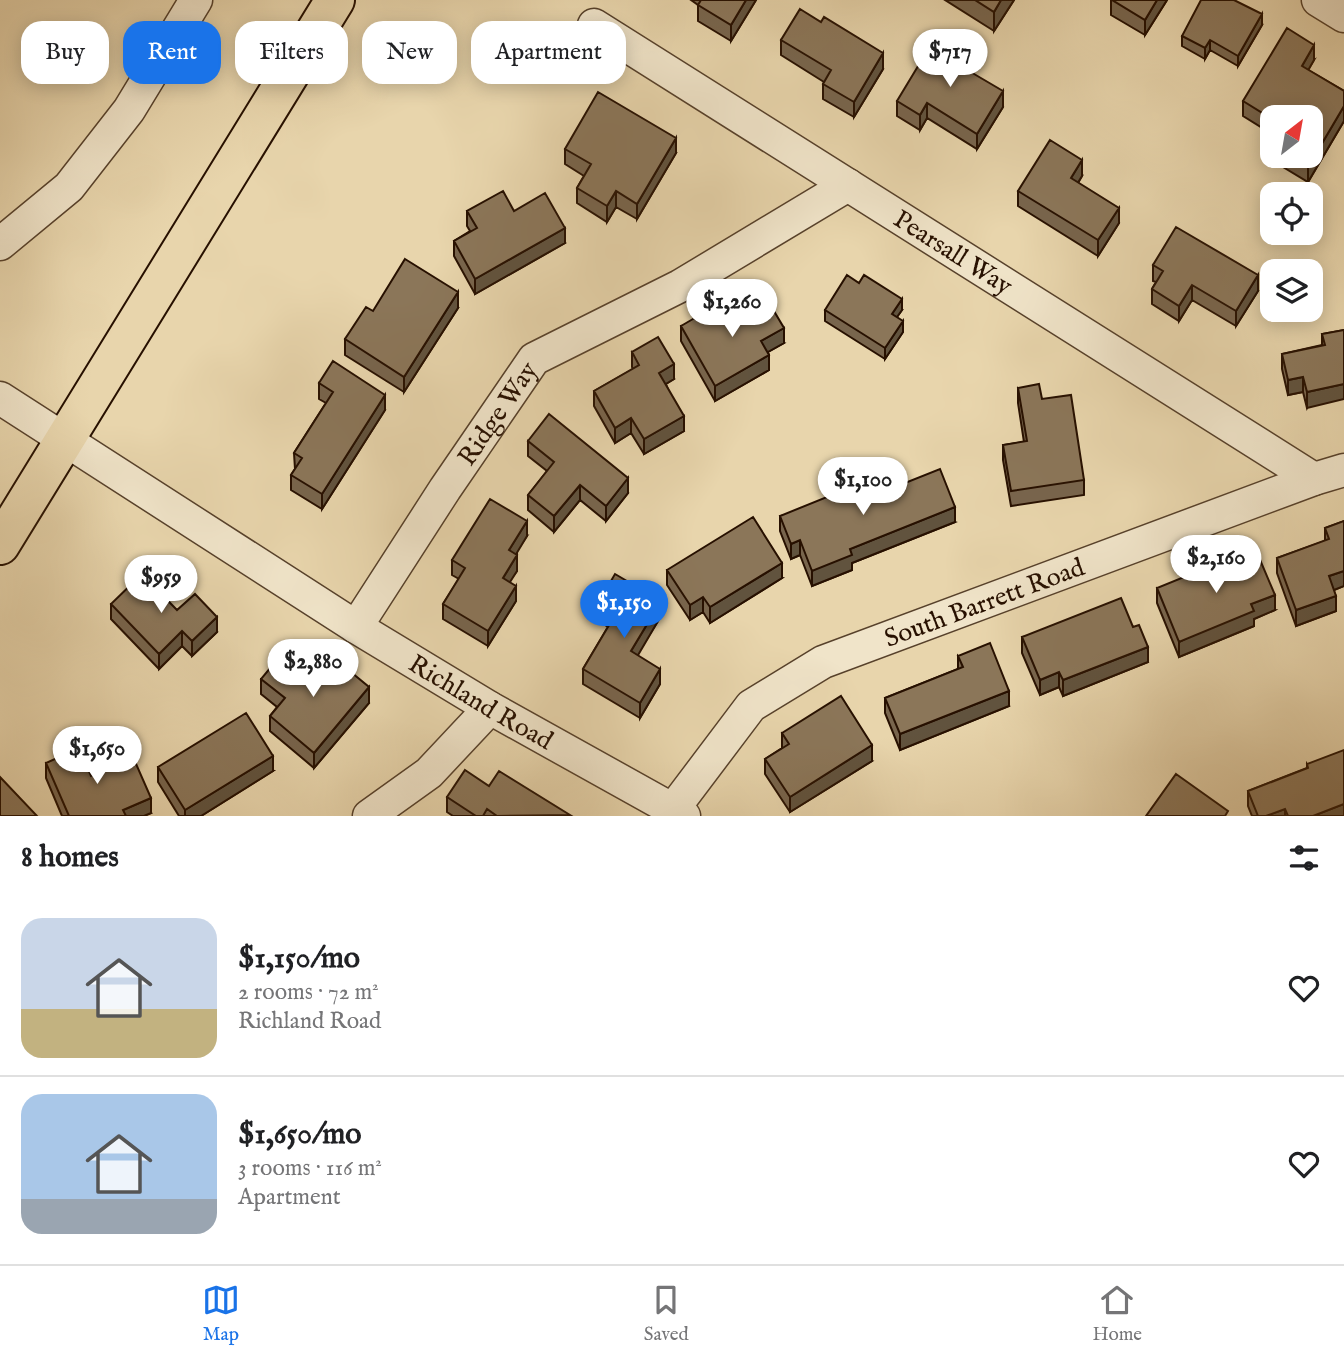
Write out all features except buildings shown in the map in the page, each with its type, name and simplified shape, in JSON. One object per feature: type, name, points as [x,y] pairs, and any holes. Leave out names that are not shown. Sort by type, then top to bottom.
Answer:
[{"type":"highway","points":[[0,545],[335,0]]},
{"type":"street","points":[[0,244],[69,187],[129,110],[196,0]]},
{"type":"street","points":[[1318,0],[1344,16]]},
{"type":"street","name":"Pearsall Way","points":[[626,45],[1314,479]]},
{"type":"street","name":"Ridge Way","points":[[356,627],[445,489],[534,359],[680,286],[848,185]]},
{"type":"street","name":"Richland Road","points":[[0,398],[356,627],[490,708],[675,813]]},
{"type":"street","name":"South Barrett Road","points":[[675,813],[751,706],[823,662],[1344,470]]},
{"type":"street","points":[[369,816],[429,773],[490,708]]}]
